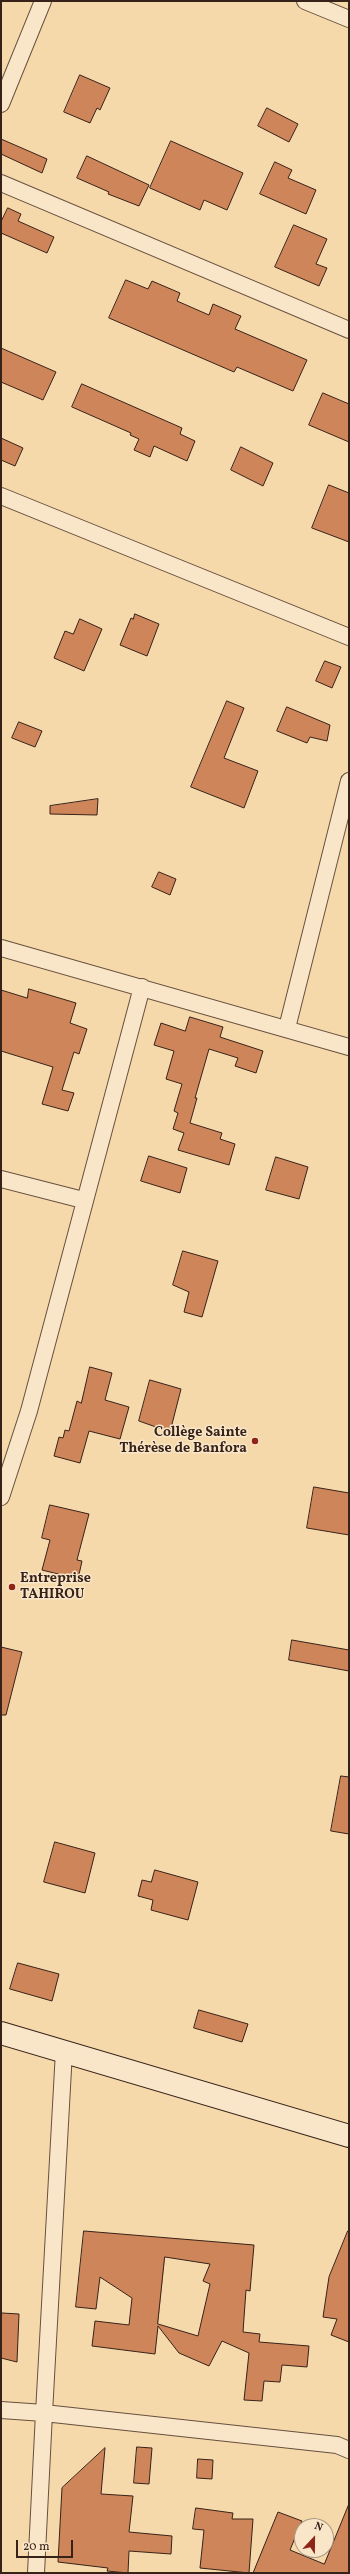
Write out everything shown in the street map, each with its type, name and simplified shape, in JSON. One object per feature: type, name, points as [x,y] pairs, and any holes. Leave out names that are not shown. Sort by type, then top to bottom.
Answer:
[{"type":"main road","points":[[1,2033],[349,2136]]},
{"type":"street","points":[[1,104],[43,1]]},
{"type":"street","points":[[305,1],[349,19]]},
{"type":"street","points":[[1,183],[349,330]]},
{"type":"street","points":[[1,496],[349,637]]},
{"type":"street","points":[[287,1028],[349,781]]},
{"type":"street","points":[[1,948],[287,1028],[349,1047]]},
{"type":"street","points":[[1,1497],[29,1411],[83,1200],[142,987]]},
{"type":"street","points":[[1,1179],[83,1200]]},
{"type":"street","points":[[36,2573],[64,2051]]},
{"type":"street","points":[[1,2410],[44,2413],[337,2445],[349,2450]]},
{"type":"building","points":[[80,75],[110,88],[100,110],[97,108],[90,123],[64,112]]},
{"type":"building","points":[[267,108],[298,124],[289,142],[258,126]]},
{"type":"building","points":[[1,139],[47,159],[42,173],[1,154]]},
{"type":"building","points":[[171,141],[243,173],[227,210],[204,200],[200,210],[150,188]]},
{"type":"building","points":[[87,156],[149,185],[139,206],[108,194],[109,192],[77,178]]},
{"type":"building","points":[[275,162],[292,170],[288,178],[316,190],[306,214],[260,194]]},
{"type":"building","points":[[8,208],[21,214],[18,221],[54,237],[47,253],[1,233],[1,222]]},
{"type":"building","points":[[294,225],[327,239],[316,264],[327,268],[319,286],[275,267]]},
{"type":"building","points":[[126,280],[148,289],[152,281],[180,293],[177,301],[209,315],[213,304],[241,316],[235,329],[307,360],[293,391],[237,367],[234,372],[109,318]]},
{"type":"building","points":[[1,348],[56,372],[43,400],[1,382]]},
{"type":"building","points":[[82,384],[182,428],[180,434],[195,441],[187,461],[154,446],[150,457],[134,450],[139,439],[130,435],[131,433],[72,407]]},
{"type":"building","points":[[323,393],[349,404],[349,442],[309,425]]},
{"type":"building","points":[[1,438],[23,448],[15,466],[1,460]]},
{"type":"building","points":[[241,447],[273,463],[263,486],[231,470]]},
{"type":"building","points":[[329,485],[349,493],[349,542],[312,528]]},
{"type":"building","points":[[135,614],[159,624],[147,656],[120,645],[131,618],[133,619]]},
{"type":"building","points":[[80,619],[102,629],[84,671],[54,658],[65,631],[73,634]]},
{"type":"building","points":[[325,661],[341,667],[332,688],[316,681]]},
{"type":"building","points":[[227,701],[244,708],[224,758],[258,771],[244,808],[191,787]]},
{"type":"building","points":[[287,707],[330,725],[327,741],[310,737],[307,743],[277,731]]},
{"type":"building","points":[[19,722],[42,731],[35,747],[12,738]]},
{"type":"building","points":[[98,799],[97,815],[50,814],[50,806]]},
{"type":"building","points":[[159,872],[176,879],[170,895],[152,887]]},
{"type":"building","points":[[29,989],[76,1003],[70,1023],[87,1029],[79,1054],[74,1052],[62,1090],[74,1093],[68,1111],[42,1104],[53,1067],[1,1051],[1,990],[27,998]]},
{"type":"building","points":[[190,1017],[223,1027],[220,1037],[263,1051],[256,1073],[235,1066],[238,1058],[209,1049],[195,1098],[197,1098],[190,1123],[222,1133],[220,1139],[235,1144],[229,1165],[178,1150],[184,1133],[173,1129],[178,1113],[174,1111],[182,1084],[166,1079],[174,1051],[154,1045],[161,1023],[185,1031]]},
{"type":"building","points":[[149,1156],[187,1168],[180,1193],[141,1181]]},
{"type":"building","points":[[276,1157],[308,1167],[299,1199],[266,1190]]},
{"type":"building","points":[[183,1251],[218,1261],[202,1317],[184,1312],[189,1292],[173,1285]]},
{"type":"building","points":[[90,1367],[112,1373],[105,1400],[129,1407],[120,1439],[89,1431],[80,1463],[54,1456],[59,1437],[63,1438],[65,1430],[69,1431],[77,1401],[81,1403]]},
{"type":"building","points":[[150,1380],[181,1389],[170,1432],[139,1421]]},
{"type":"building","points":[[314,1487],[349,1493],[349,1535],[307,1528]]},
{"type":"building","points":[[50,1505],[89,1514],[77,1560],[82,1561],[78,1579],[42,1570],[50,1540],[42,1538]]},
{"type":"building","points":[[292,1640],[349,1650],[349,1671],[289,1660]]},
{"type":"building","points":[[1,1647],[22,1652],[6,1715],[1,1715]]},
{"type":"building","points":[[341,1776],[349,1777],[349,1834],[331,1831]]},
{"type":"building","points":[[55,1842],[95,1853],[85,1893],[44,1882]]},
{"type":"building","points":[[155,1870],[198,1882],[188,1920],[151,1910],[153,1900],[138,1896],[142,1880],[151,1882]]},
{"type":"building","points":[[18,1963],[59,1974],[52,2001],[10,1989]]},
{"type":"building","points":[[199,2010],[248,2024],[242,2042],[194,2028]]},
{"type":"building","points":[[84,2231],[254,2245],[250,2291],[246,2290],[243,2332],[260,2334],[259,2342],[309,2346],[307,2367],[282,2365],[280,2382],[264,2381],[262,2401],[244,2400],[249,2353],[222,2341],[209,2366],[179,2353],[158,2326],[155,2354],[92,2346],[95,2321],[129,2325],[132,2298],[100,2277],[96,2309],[76,2307]],"holes":[[[165,2257],[210,2264],[203,2281],[210,2284],[198,2336],[158,2324]]]},
{"type":"building","points":[[348,2231],[349,2342],[331,2335],[337,2319],[323,2317],[329,2277]]},
{"type":"building","points":[[2,2313],[19,2314],[17,2362],[1,2358]]},
{"type":"building","points":[[137,2447],[152,2448],[149,2484],[134,2483]]},
{"type":"building","points":[[105,2448],[101,2494],[133,2496],[129,2532],[172,2536],[171,2554],[129,2551],[128,2573],[107,2571],[108,2568],[58,2562],[62,2488]]},
{"type":"building","points":[[198,2459],[213,2460],[212,2479],[197,2478]]},
{"type":"building","points":[[349,2504],[349,2573],[253,2573],[278,2512],[294,2518],[294,2540],[290,2550],[294,2552],[294,2558],[309,2558],[324,2564],[326,2558],[334,2558],[334,2540]]},
{"type":"building","points":[[196,2508],[233,2513],[232,2519],[253,2519],[249,2573],[200,2568],[204,2530],[193,2529]]},
{"type":"place","name":"Collège Sainte Thérèse de Banfora","points":[[255,1441]]},
{"type":"place","name":"Entreprise TAHIROU","points":[[12,1587]]}]
